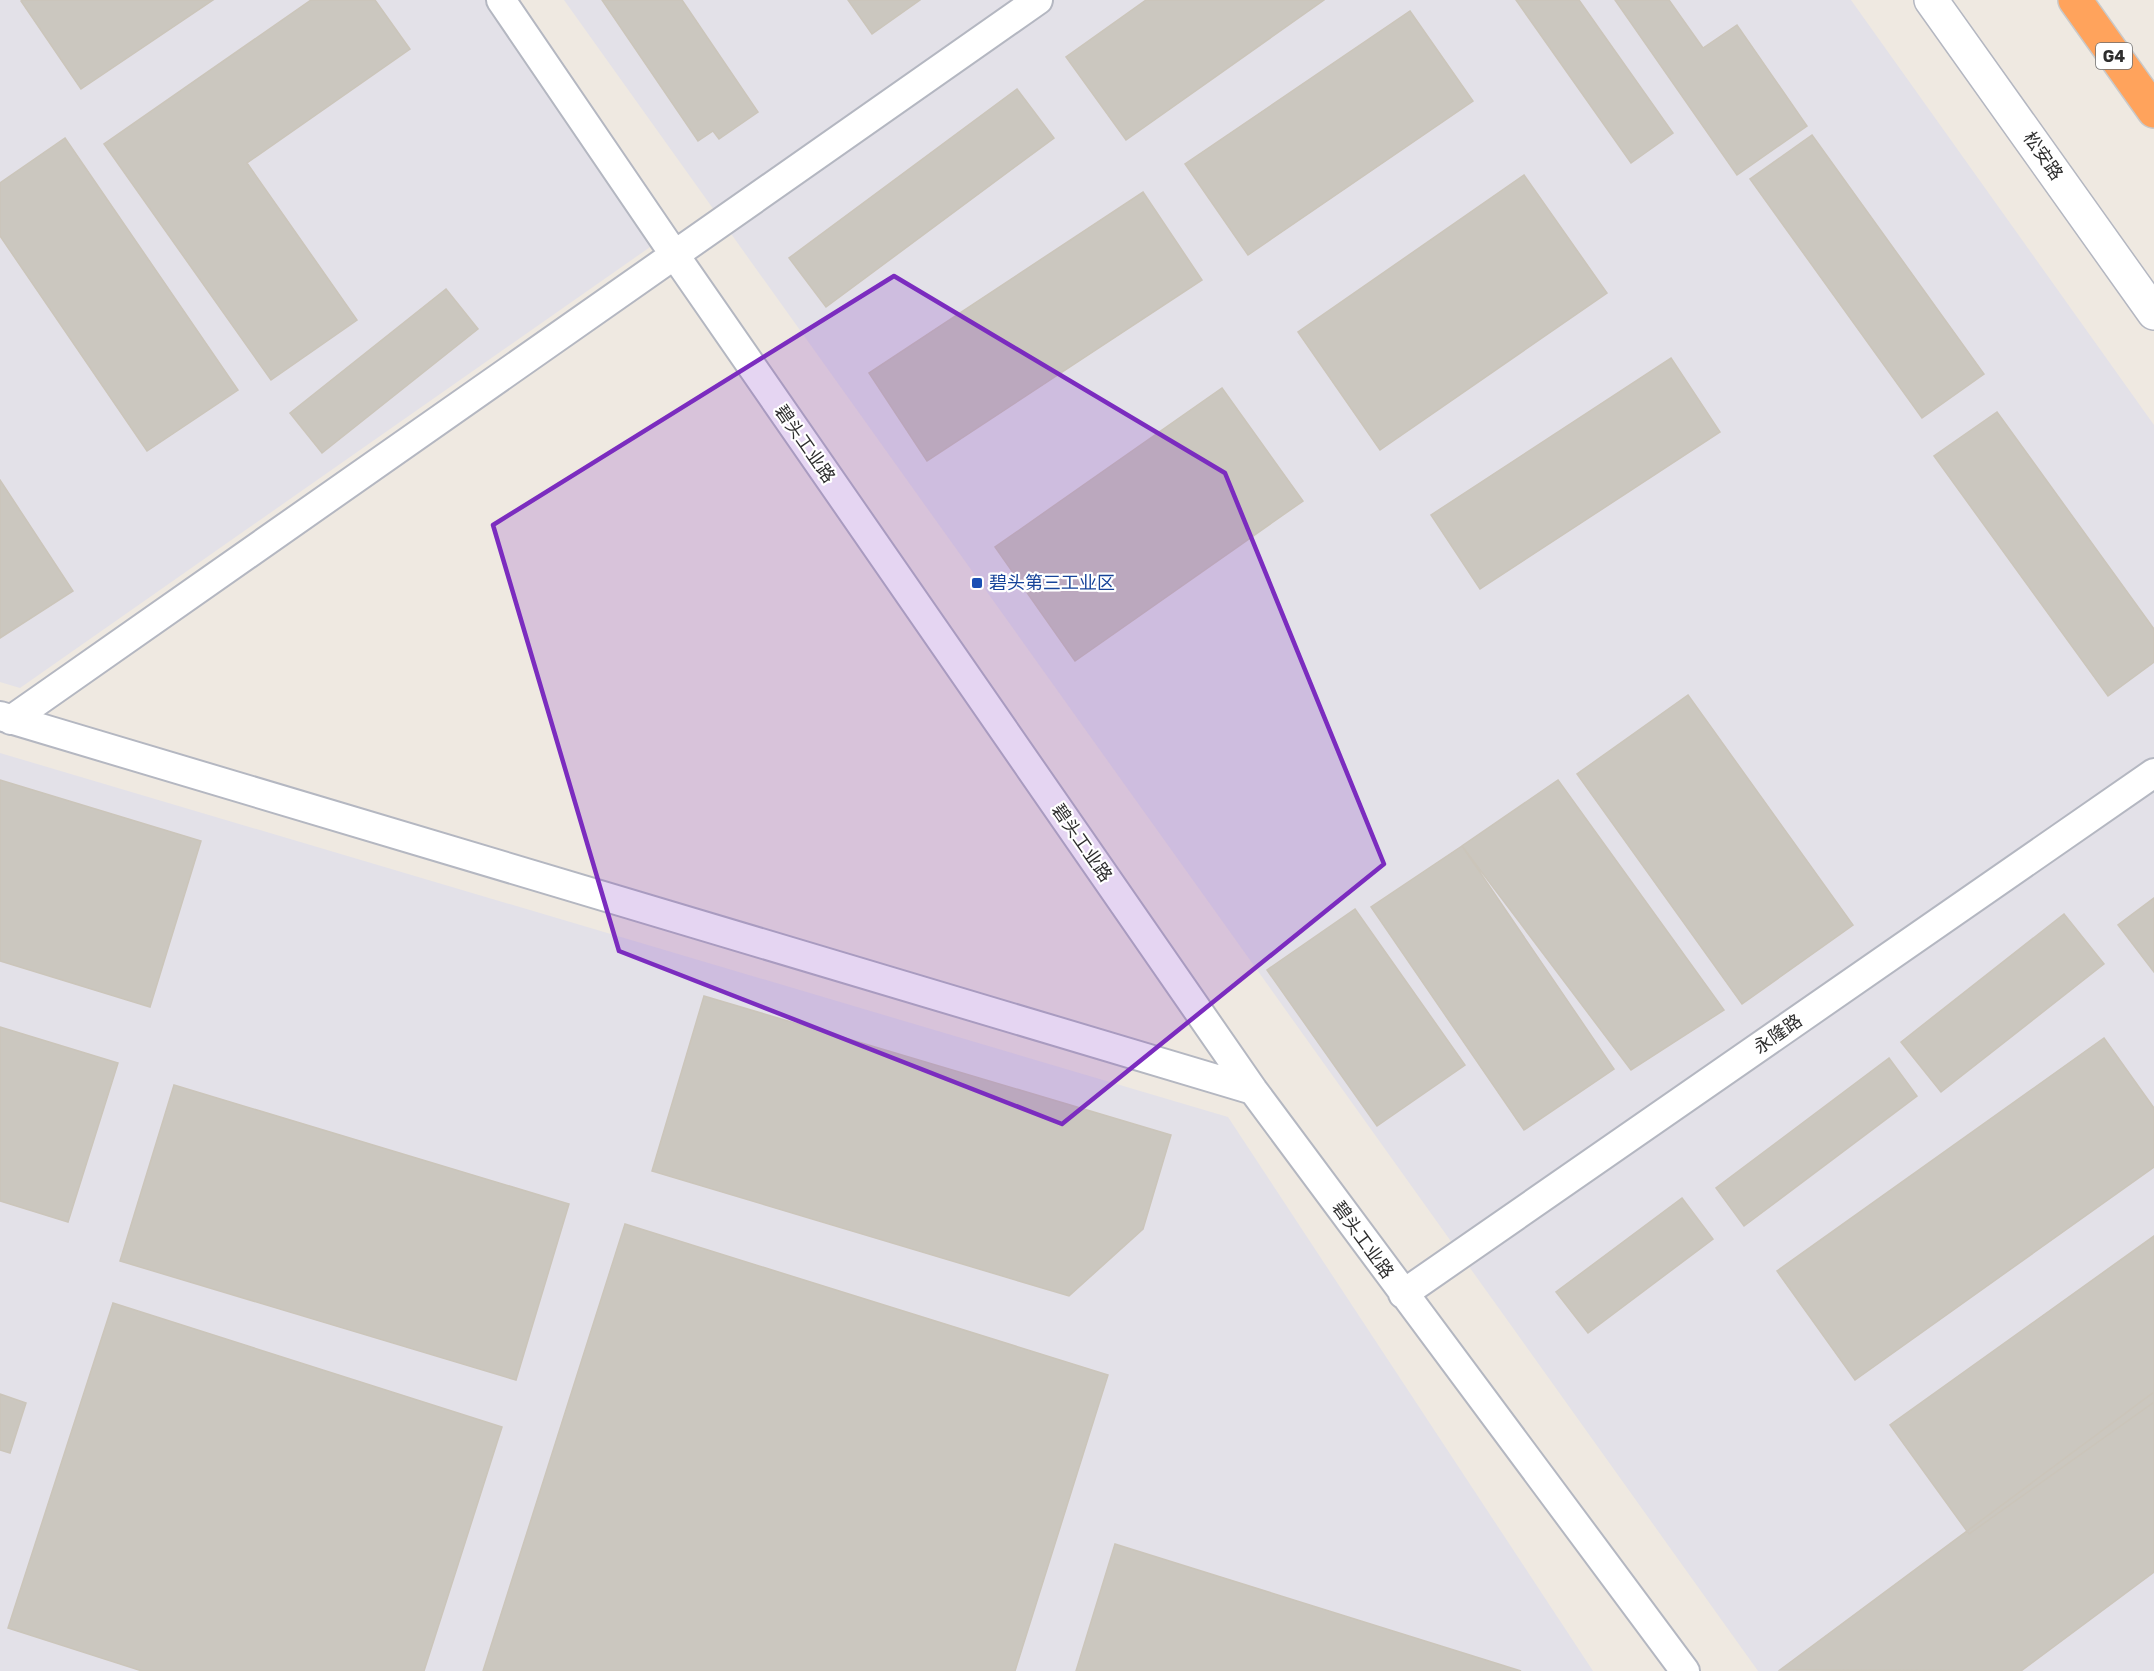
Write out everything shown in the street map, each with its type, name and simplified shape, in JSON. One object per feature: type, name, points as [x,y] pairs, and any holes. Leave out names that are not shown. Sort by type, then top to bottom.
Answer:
[{"type":"highway","name":"G4","points":[[2075,0],[2154,111]]},
{"type":"main road","name":"松安路","points":[[1931,0],[2154,313]]},
{"type":"street","name":"碧头工业路","points":[[501,0],[674,254],[1253,1090],[1685,1671]]},
{"type":"street","points":[[6,718],[1038,0]]},
{"type":"street","points":[[6,718],[1253,1090]]},
{"type":"street","name":"永隆路","points":[[1403,1294],[2154,773]]},
{"type":"highlighted area","points":[[894,276],[1225,473],[1384,864],[1062,1124],[619,951],[493,525]]},
{"type":"shaded area","points":[[0,0],[493,0],[663,238],[20,688],[0,682]]},
{"type":"shaded area","name":"碧头第三工业区","points":[[564,0],[1851,0],[2154,425],[2154,1671],[1758,1671]]},
{"type":"shaded area","points":[[0,753],[1228,1117],[1593,1671],[0,1671]]},
{"type":"building","points":[[213,0],[81,89],[21,1]]},
{"type":"building","points":[[311,0],[375,0],[410,49],[247,163],[357,320],[271,380],[104,144]]},
{"type":"building","points":[[602,0],[682,0],[758,112],[719,139],[713,131],[698,141]]},
{"type":"building","points":[[848,0],[920,0],[872,34]]},
{"type":"building","points":[[1146,0],[1324,0],[1126,140],[1066,57]]},
{"type":"building","points":[[1516,0],[1579,0],[1673,133],[1631,163]]},
{"type":"building","points":[[1615,0],[1669,0],[1703,48],[1737,25],[1807,126],[1737,175]]},
{"type":"building","points":[[1410,11],[1473,101],[1248,255],[1185,164]]},
{"type":"building","points":[[1017,89],[1054,138],[826,307],[789,258]]},
{"type":"building","points":[[1812,135],[1984,374],[1922,418],[1750,179]]},
{"type":"building","points":[[65,138],[238,390],[147,451],[0,236],[0,183]]},
{"type":"building","points":[[1524,175],[1607,293],[1380,450],[1298,332]]},
{"type":"building","points":[[1143,192],[1202,280],[927,461],[869,373]]},
{"type":"building","points":[[446,289],[478,329],[322,453],[290,413]]},
{"type":"building","points":[[1671,358],[1720,432],[1480,589],[1431,515]]},
{"type":"building","points":[[1222,388],[1303,501],[1075,661],[995,547]]},
{"type":"building","points":[[1997,412],[2154,629],[2154,662],[2108,696],[1934,456]]},
{"type":"building","points":[[0,480],[73,591],[0,638]]},
{"type":"building","points":[[1688,695],[1853,925],[1742,1004],[1577,774]]},
{"type":"building","points":[[0,780],[201,841],[150,1007],[0,961]]},
{"type":"building","points":[[1558,780],[1724,1010],[1631,1070],[1462,846]]},
{"type":"building","points":[[1462,846],[1614,1069],[1524,1130],[1371,907]]},
{"type":"building","points":[[2154,898],[2154,972],[2118,925]]},
{"type":"building","points":[[1355,909],[1465,1065],[1377,1126],[1267,970]]},
{"type":"building","points":[[2064,914],[2104,964],[1941,1092],[1901,1042]]},
{"type":"building","points":[[704,996],[1171,1135],[1143,1229],[1069,1296],[652,1171]]},
{"type":"building","points":[[0,1027],[118,1063],[68,1222],[0,1201]]},
{"type":"building","points":[[2104,1038],[2154,1108],[2154,1167],[1855,1380],[1777,1271]]},
{"type":"building","points":[[1889,1058],[1917,1096],[1744,1226],[1716,1188]]},
{"type":"building","points":[[174,1085],[569,1204],[516,1380],[120,1261]]},
{"type":"building","points":[[1682,1198],[1713,1239],[1588,1333],[1556,1292]]},
{"type":"building","points":[[625,1224],[1108,1375],[1015,1671],[483,1671]]},
{"type":"building","points":[[2154,1236],[2154,1402],[1969,1534],[1890,1425]]},
{"type":"building","points":[[113,1303],[502,1427],[424,1671],[142,1671],[8,1628]]},
{"type":"building","points":[[2154,1392],[2154,1572],[2021,1671],[1780,1670]]},
{"type":"building","points":[[0,1394],[26,1403],[10,1453],[0,1450]]},
{"type":"building","points":[[1115,1544],[1521,1671],[1076,1671]]},
{"type":"place","name":"碧头第三工业区","points":[[977,583]]}]
